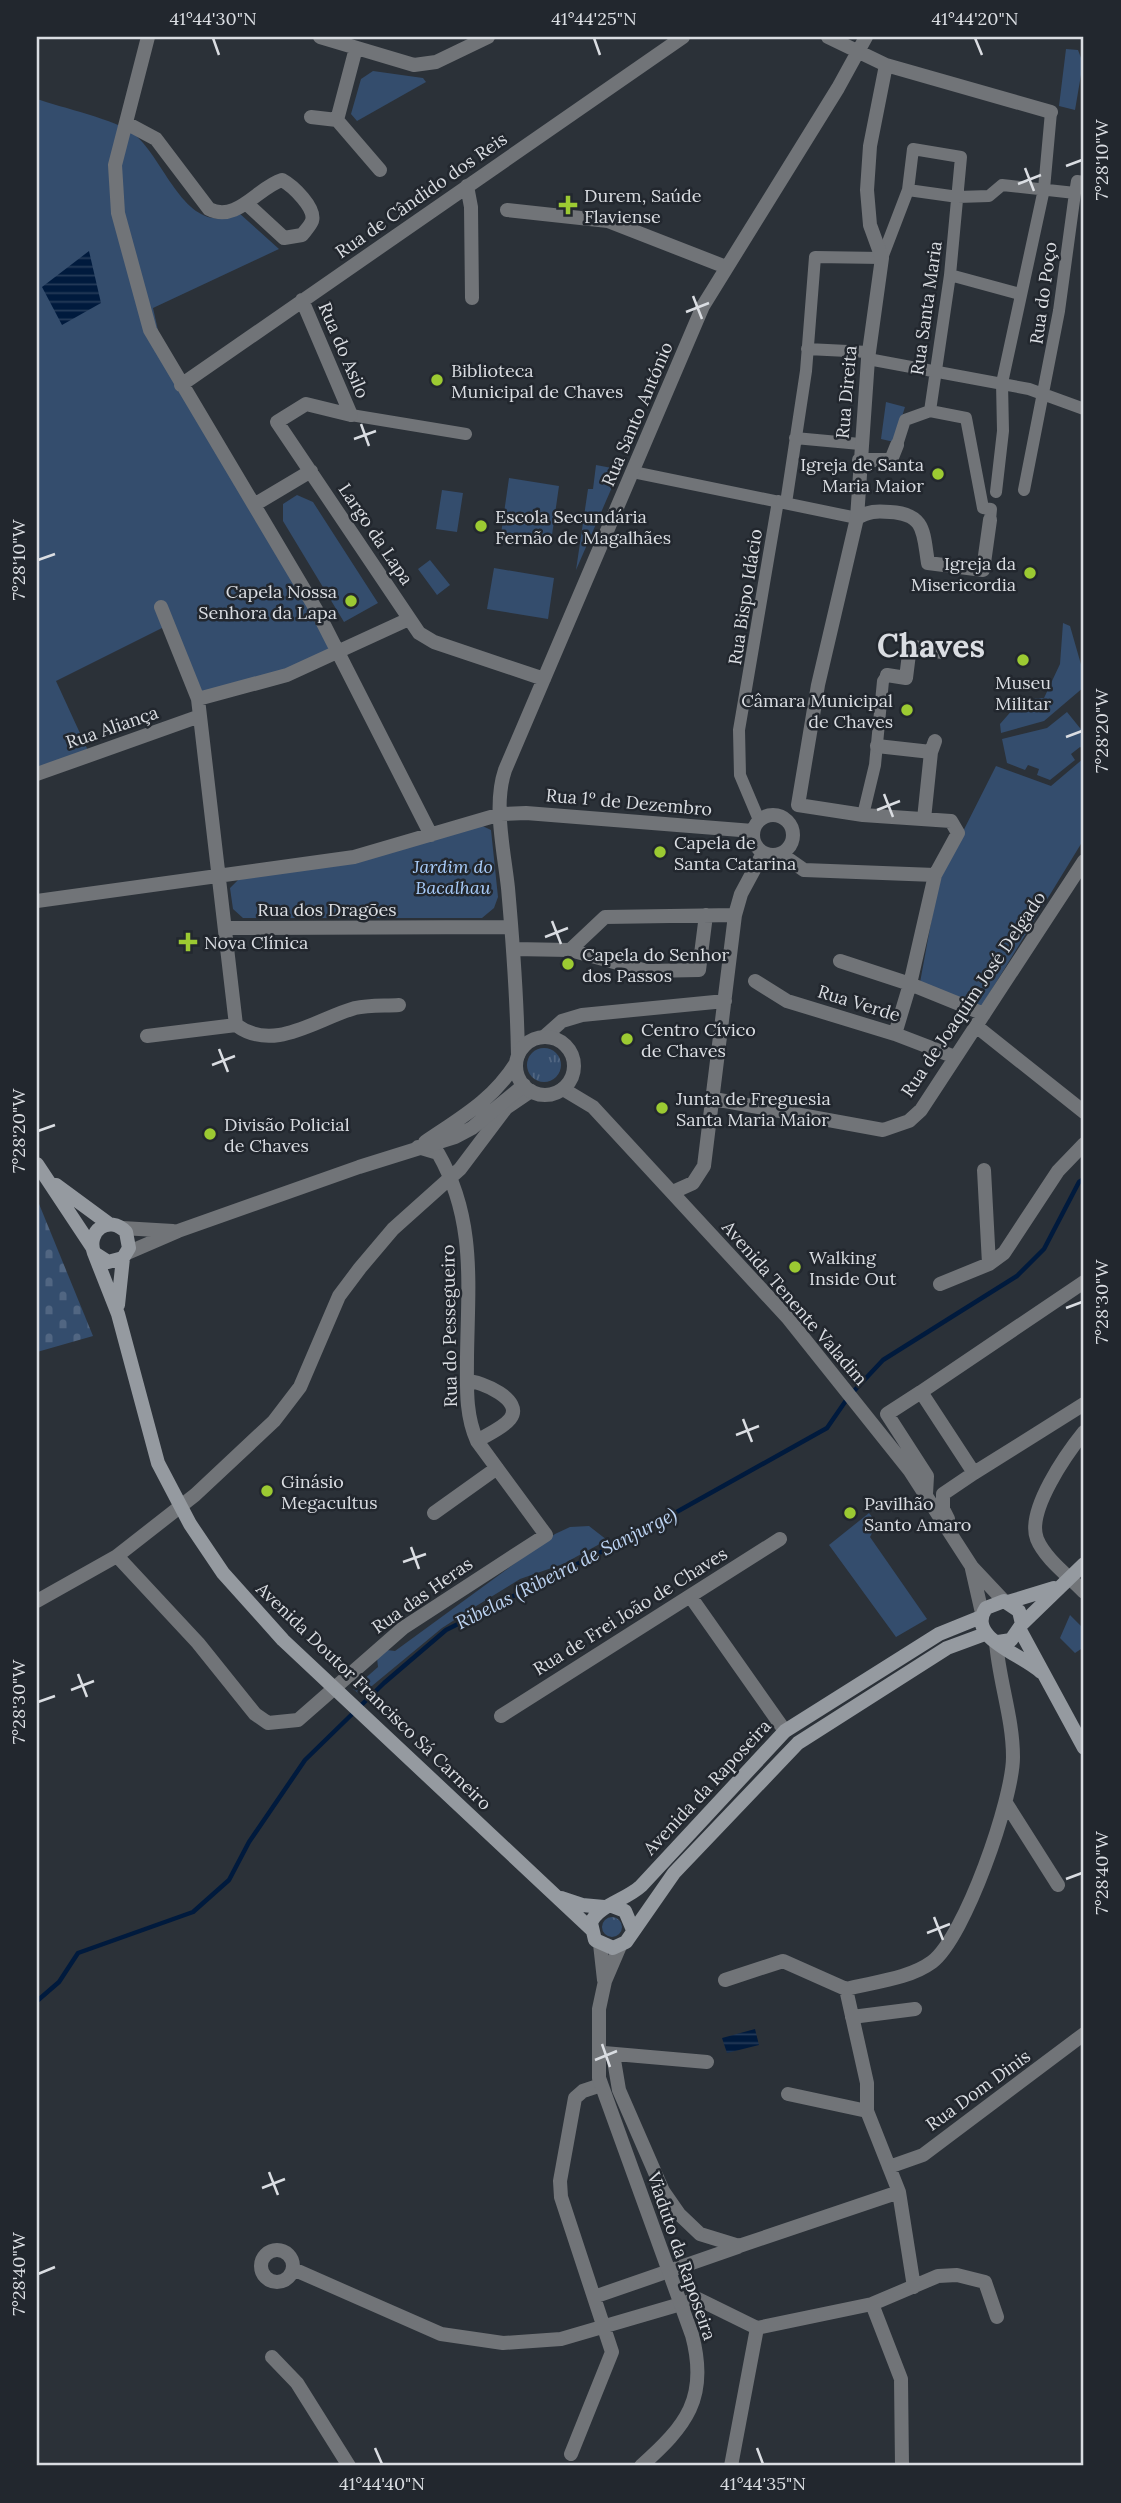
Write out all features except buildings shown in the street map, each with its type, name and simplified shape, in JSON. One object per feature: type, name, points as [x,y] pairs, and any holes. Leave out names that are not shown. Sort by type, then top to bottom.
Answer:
[{"type":"main road","points":[[41,1170],[116,1226],[130,1242],[125,1255],[108,1262],[93,1250],[93,1234],[116,1226]]},
{"type":"main road","name":"Avenida Doutor Francisco Sá Carneiro","points":[[41,1170],[93,1250],[118,1314],[158,1463],[205,1548],[272,1628],[591,1929]]},
{"type":"main road","name":"Avenida Doutor Francisco Sá Carneiro","points":[[118,1314],[125,1255]]},
{"type":"main road","points":[[993,1640],[1011,1640],[1084,1564]]},
{"type":"main road","points":[[1041,1672],[993,1640],[981,1615],[991,1604],[1034,1596],[1066,1581]]},
{"type":"main road","points":[[1006,1602],[1019,1611],[1021,1627],[1041,1672],[1084,1748]]},
{"type":"main road","name":"Avenida da Raposeira","points":[[600,1944],[591,1929],[593,1916],[641,1886],[785,1731],[939,1634],[981,1615]]},
{"type":"main road","name":"Avenida da Raposeira","points":[[620,1946],[674,1873],[797,1743],[947,1648],[993,1640]]},
{"type":"main road","name":"Avenida Doutor Francisco Sá Carneiro","points":[[553,1895],[577,1904],[608,1907]]},
{"type":"main road","points":[[608,1907],[625,1911],[633,1930]]},
{"type":"main road","points":[[600,1944],[620,1946]]},
{"type":"street","points":[[148,37],[129,106],[128,124],[115,165],[118,213],[150,330],[317,611],[431,835]]},
{"type":"street","points":[[320,37],[414,65],[436,62],[488,37]]},
{"type":"street","name":"Rua de Cândido dos Reis","points":[[181,385],[683,37]]},
{"type":"street","points":[[828,37],[886,65],[1051,112],[1044,189],[1002,383],[1003,431],[996,492]]},
{"type":"street","name":"Rua Santo António","points":[[517,1059],[513,949],[501,814],[503,776],[703,306],[838,88],[866,37]]},
{"type":"street","points":[[337,120],[356,48]]},
{"type":"street","name":"Rua Direita","points":[[798,805],[818,685],[857,518],[868,355],[882,258],[870,225],[867,190],[870,146],[886,65]]},
{"type":"street","points":[[311,117],[337,120],[380,170]]},
{"type":"street","points":[[128,124],[156,139],[209,209],[218,213],[226,212],[246,203],[272,183],[282,180],[291,185],[312,212],[312,218],[302,235],[292,239],[284,238],[246,203]]},
{"type":"street","name":"Rua Santa Maria","points":[[908,190],[913,149],[961,156],[950,275],[930,411]]},
{"type":"street","points":[[882,258],[908,190],[958,197],[989,196],[1002,185],[1074,193],[1077,181],[1084,182]]},
{"type":"street","points":[[467,186],[471,207],[472,298]]},
{"type":"street","name":"Rua do Poço","points":[[1024,490],[1032,440],[1045,396],[1074,193]]},
{"type":"street","points":[[507,210],[608,221],[726,267]]},
{"type":"street","name":"Rua Bispo Idácio","points":[[756,825],[740,775],[739,730],[795,438],[807,349],[815,257],[882,258]]},
{"type":"street","points":[[950,275],[1020,294]]},
{"type":"street","name":"Rua do Asilo","points":[[302,300],[351,415]]},
{"type":"street","points":[[807,349],[868,355],[1002,383],[1078,407]]},
{"type":"street","name":"Largo da Lapa","points":[[351,415],[306,404],[277,422],[419,632],[434,642],[544,679]]},
{"type":"street","points":[[633,472],[857,518],[870,510],[908,513],[922,526],[928,563],[984,570],[991,509],[983,508],[966,418],[930,411],[905,420],[891,460],[859,460]]},
{"type":"street","points":[[351,415],[466,434]]},
{"type":"street","points":[[795,438],[860,444]]},
{"type":"street","points":[[254,505],[311,471]]},
{"type":"street","points":[[161,607],[198,699],[236,1025]]},
{"type":"street","points":[[198,699],[287,674],[409,619]]},
{"type":"street","points":[[863,815],[877,746],[883,681],[887,675],[906,678],[910,646],[941,652]]},
{"type":"street","name":"Rua Aliança","points":[[37,774],[200,716]]},
{"type":"street","points":[[877,746],[933,746],[924,819]]},
{"type":"street","points":[[783,818],[798,805],[863,815],[951,821],[956,825],[958,833],[935,875],[910,984],[895,1034]]},
{"type":"street","name":"Rua 1º de Dezembro","points":[[37,901],[192,882],[354,857],[501,814],[756,825]]},
{"type":"street","points":[[781,854],[790,845],[793,833],[783,818],[771,815],[756,825],[754,844],[763,853],[781,854],[804,870],[935,875]]},
{"type":"street","points":[[673,1192],[693,1183],[703,1171],[735,915],[741,894],[763,853]]},
{"type":"street","name":"Rua de Joaquim José Delgado","points":[[714,1099],[883,1130],[909,1121],[921,1110],[1084,861]]},
{"type":"street","points":[[192,882],[207,884],[222,898]]},
{"type":"street","points":[[513,949],[570,950],[647,971],[699,970],[706,915]]},
{"type":"street","points":[[570,950],[605,917],[735,915]]},
{"type":"street","name":"Rua dos Dragões","points":[[226,928],[511,927]]},
{"type":"street","points":[[840,961],[910,984],[980,1020],[1084,1112]]},
{"type":"street","name":"Rua Verde","points":[[755,981],[788,1001],[895,1034],[955,1058]]},
{"type":"street","points":[[418,1147],[478,1108],[505,1081],[528,1042],[544,1037],[562,1021],[582,1015],[725,1001]]},
{"type":"street","points":[[147,1035],[236,1025],[250,1035],[265,1037],[293,1031],[357,1008],[400,1005]]},
{"type":"street","points":[[528,1088],[547,1094],[563,1089],[573,1074],[572,1056],[561,1042],[544,1037]]},
{"type":"street","points":[[517,1059],[528,1088]]},
{"type":"street","points":[[125,1255],[178,1231],[418,1147],[448,1140],[467,1131],[528,1088]]},
{"type":"street","points":[[37,1601],[117,1556],[195,1495],[274,1421],[300,1387],[339,1296],[388,1235],[450,1179],[506,1108],[528,1088]]},
{"type":"street","name":"Avenida Tenente Valadim","points":[[563,1089],[593,1107],[765,1292],[910,1471],[972,1567],[1006,1602]]},
{"type":"street","points":[[940,1284],[989,1264],[1004,1253],[1058,1171],[1084,1144]]},
{"type":"street","name":"Rua do Pessegueiro","points":[[418,1147],[435,1151],[462,1207],[468,1247],[467,1402],[477,1441],[546,1535]]},
{"type":"street","points":[[984,1170],[989,1264]]},
{"type":"street","points":[[116,1226],[178,1231]]},
{"type":"street","points":[[926,1494],[927,1476],[887,1415],[1084,1282]]},
{"type":"street","points":[[467,1381],[478,1381],[492,1386],[511,1405],[510,1419],[477,1441]]},
{"type":"street","points":[[921,1392],[974,1473]]},
{"type":"street","points":[[962,1552],[961,1539],[943,1509],[943,1494],[1084,1404]]},
{"type":"street","points":[[1084,1432],[1050,1483],[1035,1529],[1040,1545],[1066,1581],[1084,1592]]},
{"type":"street","points":[[434,1513],[497,1468]]},
{"type":"street","name":"Rua das Heras","points":[[117,1556],[198,1643],[255,1714],[268,1723],[283,1724],[298,1720],[403,1628],[546,1535]]},
{"type":"street","name":"Rua de Frei João de Chaves","points":[[500,1716],[780,1539]]},
{"type":"street","name":"Avenida Tenente Valadim","points":[[972,1567],[981,1615]]},
{"type":"street","points":[[690,1596],[785,1731]]},
{"type":"street","points":[[725,1980],[783,1961],[846,1989],[909,1973],[932,1962],[948,1944],[986,1858],[1006,1803],[1013,1751],[993,1640]]},
{"type":"street","points":[[1006,1803],[1058,1885]]},
{"type":"street","name":"Avenida da Raposeira","points":[[600,1944],[605,1981]]},
{"type":"street","name":"Avenida da Raposeira","points":[[603,2091],[597,2053],[598,2021],[605,1981],[620,1946]]},
{"type":"street","points":[[846,1989],[867,2083],[867,2110],[899,2192],[914,2287]]},
{"type":"street","points":[[852,2017],[915,2009]]},
{"type":"street","name":"Rua Dom Dinis","points":[[889,2167],[923,2155],[1084,2034]]},
{"type":"street","points":[[597,2053],[707,2062]]},
{"type":"street","points":[[613,2054],[619,2090],[663,2191],[679,2214],[700,2234],[739,2246]]},
{"type":"street","points":[[571,2454],[612,2352],[561,2197],[560,2181],[575,2098],[583,2091],[603,2091]]},
{"type":"street","name":"Viaduto da Raposeira","points":[[603,2091],[695,2348],[698,2370],[696,2393],[680,2429],[641,2466]]},
{"type":"street","points":[[788,2094],[867,2110]]},
{"type":"street","points":[[594,2297],[899,2192]]},
{"type":"street","points":[[293,2269],[441,2334],[503,2343],[561,2339],[698,2298],[757,2328],[872,2304],[938,2277],[957,2275],[985,2281],[997,2317]]},
{"type":"street","points":[[872,2304],[901,2379],[902,2466]]},
{"type":"street","points":[[731,2466],[757,2328]]},
{"type":"street","points":[[272,2357],[297,2383],[349,2466]]},
{"type":"green space","points":[[1066,49],[1078,50],[1083,63],[1075,110],[1059,106]]},
{"type":"green space","points":[[373,71],[423,78],[426,82],[357,121],[351,114],[361,79]]},
{"type":"green space","points":[[37,99],[126,129],[146,146],[191,207],[205,216],[221,218],[239,213],[279,249],[153,308],[165,362],[337,653],[205,697],[168,625],[56,681],[90,755],[37,773]]},
{"type":"green space","points":[[886,402],[905,407],[894,442],[881,439]]},
{"type":"green space","points":[[596,465],[612,468],[616,478],[576,570],[588,489],[593,489]]},
{"type":"green space","points":[[509,478],[559,486],[551,542],[501,534]]},
{"type":"green space","points":[[442,490],[463,493],[457,532],[436,529]]},
{"type":"green space","points":[[297,495],[313,502],[378,603],[344,622],[283,521],[283,504]]},
{"type":"green space","points":[[430,560],[450,585],[437,595],[418,569]]},
{"type":"green space","points":[[494,568],[554,578],[548,619],[487,609]]},
{"type":"green space","points":[[1063,623],[1070,626],[1084,675],[1084,687],[1044,721],[1001,733],[1000,724],[1021,700],[1044,698],[1060,664]]},
{"type":"green space","points":[[1067,712],[1084,733],[1084,749],[1080,747],[1071,754],[1075,760],[1050,780],[1037,775],[1039,769],[1028,765],[1025,770],[1007,763],[1002,739],[1047,728]]},
{"type":"green space","points":[[1084,758],[1084,839],[978,1012],[919,988],[939,879],[996,766],[1051,786]]},
{"type":"green space","name":"Jardim do Bacalhau","points":[[476,823],[491,830],[498,897],[494,908],[482,918],[243,918],[233,909],[230,888],[239,879]]},
{"type":"green space","points":[[544,1048],[556,1053],[561,1065],[556,1077],[544,1082],[532,1077],[527,1065],[532,1053]]},
{"type":"green space","points":[[37,1199],[93,1336],[37,1352]]},
{"type":"green space","points":[[869,1513],[877,1523],[870,1537],[927,1619],[896,1637],[829,1545]]},
{"type":"green space","points":[[589,1526],[607,1540],[563,1564],[520,1579],[442,1628],[361,1695],[353,1689],[378,1667],[377,1658],[387,1650],[395,1651],[555,1534],[570,1527]]},
{"type":"green space","points":[[1070,1615],[1084,1629],[1084,1647],[1075,1653],[1060,1638]]},
{"type":"green space","points":[[612,1917],[619,1920],[622,1927],[619,1934],[612,1937],[605,1934],[602,1927],[605,1920]]},
{"type":"shaded area","points":[[89,251],[101,303],[62,325],[42,287]]},
{"type":"shaded area","points":[[755,2029],[759,2045],[727,2053],[722,2038]]},
{"type":"waterway","name":"Ribelas (Ribeira de Sanjurge)","points":[[853,1392],[883,1360],[1017,1276],[1044,1249],[1079,1182],[1084,1179]]},
{"type":"waterway","name":"Ribelas (Ribeira de Sanjurge)","points":[[37,2001],[59,1982],[78,1953],[193,1912],[229,1880],[249,1842],[305,1760],[384,1683],[446,1630],[639,1533],[827,1428],[847,1399]]},
{"type":"place","name":"Durem, Saúde Flaviense","points":[[568,205]]},
{"type":"place","name":"Biblioteca Municipal de Chaves","points":[[437,380]]},
{"type":"place","name":"Igreja de Santa Maria Maior","points":[[938,474]]},
{"type":"place","name":"Escola Secundária Fernão de Magalhães","points":[[481,526]]},
{"type":"place","name":"Igreja da Misericordia","points":[[1030,573]]},
{"type":"place","name":"Capela Nossa Senhora da Lapa","points":[[351,601]]},
{"type":"place","name":"Museu Militar","points":[[1023,660]]},
{"type":"place","name":"Câmara Municipal de Chaves","points":[[907,710]]},
{"type":"place","name":"Capela de Santa Catarina","points":[[660,852]]},
{"type":"place","name":"Nova Clínica","points":[[188,942]]},
{"type":"place","name":"Capela do Senhor dos Passos","points":[[568,964]]},
{"type":"place","name":"Centro Cívico de Chaves","points":[[627,1039]]},
{"type":"place","name":"Junta de Freguesia Santa Maria Maior","points":[[662,1108]]},
{"type":"place","name":"Divisão Policial de Chaves","points":[[210,1134]]},
{"type":"place","name":"Walking Inside Out","points":[[795,1267]]},
{"type":"place","name":"Ginásio Megacultus","points":[[267,1491]]},
{"type":"place","name":"Pavilhão Santo Amaro","points":[[850,1513]]},
{"type":"district","name":"Chaves","points":[[931,645]]}]
